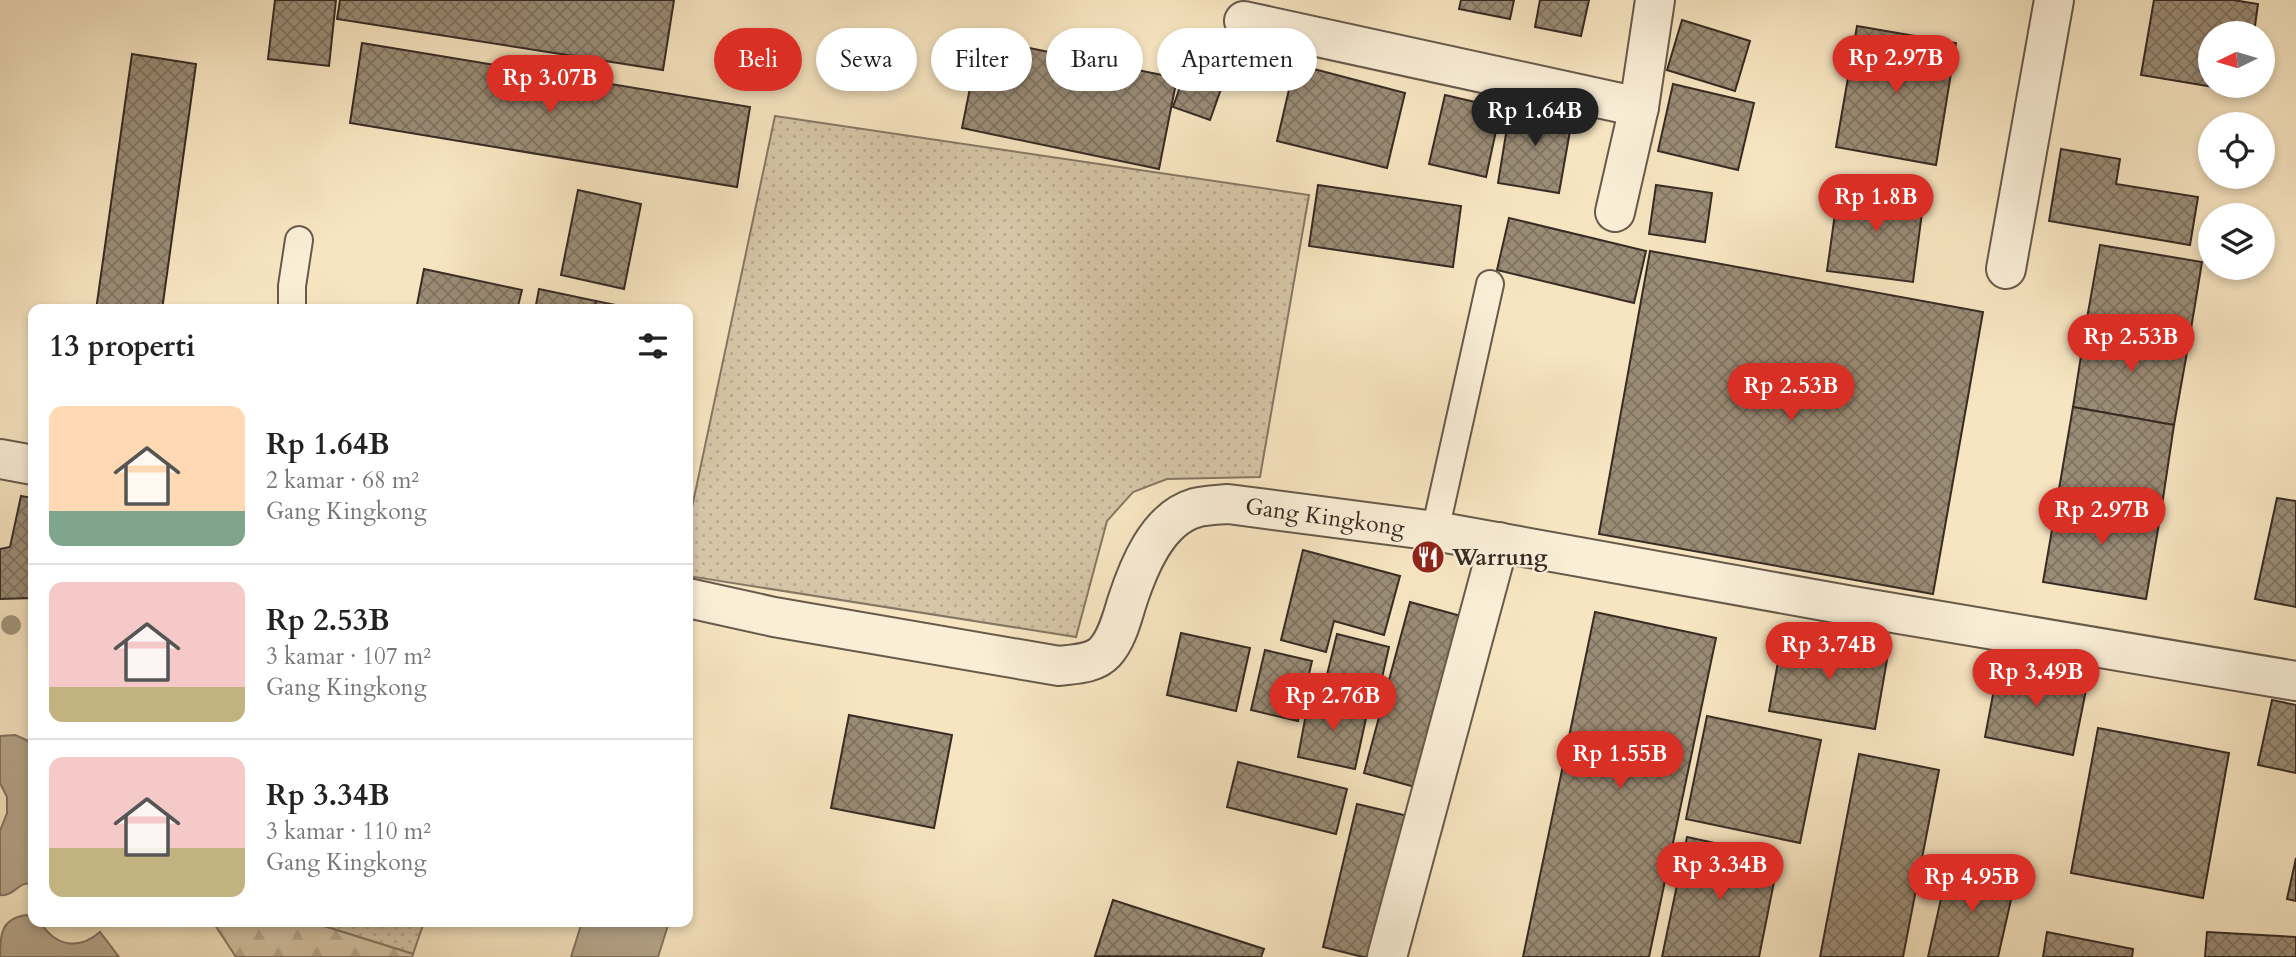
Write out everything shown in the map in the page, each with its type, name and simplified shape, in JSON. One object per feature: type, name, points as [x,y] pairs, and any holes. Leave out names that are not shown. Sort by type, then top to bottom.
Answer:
[{"type":"street","points":[[1615,212],[1639,107],[1655,0]]},
{"type":"street","points":[[2006,269],[2054,0]]},
{"type":"street","points":[[1244,21],[1639,107]]},
{"type":"street","points":[[0,459],[28,464]]},
{"type":"street","name":"Gang Kingkong","points":[[693,599],[774,617],[1059,666],[1087,662],[1104,653],[1116,632],[1138,572],[1152,544],[1171,523],[1194,508],[1228,504],[1435,531],[1852,607],[2296,681]]},
{"type":"street","points":[[1387,957],[1499,542]]},
{"type":"lane","points":[[292,304],[299,240]]},
{"type":"lane","points":[[1435,531],[1490,284]]},
{"type":"green space","points":[[775,116],[1309,195],[1260,477],[1167,479],[1133,492],[1107,521],[1076,637],[693,577],[693,502]]},
{"type":"green space","points":[[216,927],[327,927],[413,954],[412,957],[236,957]]},
{"type":"green space","points":[[327,927],[422,927],[413,954]]},
{"type":"shaded area","points":[[15,735],[28,741],[28,883],[5,895],[0,895],[0,831],[7,813],[7,797],[0,783],[0,736]]},
{"type":"shaded area","points":[[28,916],[28,927],[44,927],[54,937],[68,943],[84,942],[100,932],[119,957],[0,957],[4,929],[11,920]]},
{"type":"shaded area","points":[[580,927],[667,927],[658,957],[571,957]]},
{"type":"building","points":[[275,0],[336,0],[329,66],[268,59]]},
{"type":"building","points":[[340,0],[674,0],[663,70],[337,19]]},
{"type":"building","points":[[1461,0],[1514,0],[1510,19],[1459,9]]},
{"type":"building","points":[[1540,0],[1589,0],[1581,36],[1535,27]]},
{"type":"building","points":[[2154,0],[2233,0],[2258,4],[2256,21],[2198,21],[2198,84],[2141,75]]},
{"type":"building","points":[[1682,20],[1750,41],[1735,91],[1667,70]]},
{"type":"building","points":[[1857,26],[1956,43],[1936,165],[1836,147]]},
{"type":"building","points":[[362,43],[750,107],[737,187],[350,123]]},
{"type":"building","points":[[1032,49],[1046,51],[1046,91],[1143,91],[1143,71],[1157,74],[1157,91],[1174,91],[1159,169],[962,128],[969,91],[1032,91]]},
{"type":"building","points":[[132,54],[196,64],[163,304],[97,304]]},
{"type":"building","points":[[1317,70],[1405,93],[1387,168],[1277,141],[1289,91],[1317,91]]},
{"type":"building","points":[[1673,84],[1754,103],[1738,170],[1658,151]]},
{"type":"building","points":[[1179,91],[1220,91],[1210,120],[1173,107]]},
{"type":"building","points":[[1445,95],[1501,108],[1486,177],[1429,164]]},
{"type":"building","points":[[1511,103],[1573,114],[1559,193],[1498,183]]},
{"type":"building","points":[[2061,149],[2120,159],[2116,184],[2198,197],[2190,245],[2049,221]]},
{"type":"building","points":[[1318,185],[1461,206],[1453,267],[1309,246]]},
{"type":"building","points":[[1656,185],[1712,193],[1705,242],[1649,234]]},
{"type":"building","points":[[1839,185],[1924,197],[1913,282],[1827,271]]},
{"type":"building","points":[[578,190],[641,204],[624,289],[561,275]]},
{"type":"building","points":[[1509,218],[1646,251],[1634,303],[1497,270]]},
{"type":"building","points":[[2100,245],[2198,261],[2199,280],[2189,341],[2086,324]]},
{"type":"building","points":[[1650,251],[1983,312],[1933,594],[1599,534]]},
{"type":"building","points":[[424,269],[522,290],[518,304],[417,304]]},
{"type":"building","points":[[539,289],[596,301],[595,304],[536,304]]},
{"type":"building","points":[[2086,324],[2189,341],[2174,425],[2073,407]]},
{"type":"building","points":[[2073,407],[2174,425],[2161,512],[2058,495]]},
{"type":"building","points":[[2058,495],[2161,512],[2146,599],[2043,582]]},
{"type":"building","points":[[21,496],[28,497],[28,598],[0,599],[0,549],[10,547]]},
{"type":"building","points":[[2277,498],[2296,501],[2296,607],[2255,599]]},
{"type":"building","points":[[1303,550],[1400,576],[1384,635],[1334,621],[1326,652],[1281,640]]},
{"type":"building","points":[[1410,602],[1472,619],[1426,790],[1364,773]]},
{"type":"building","points":[[1595,612],[1716,638],[1649,957],[1523,957]]},
{"type":"building","points":[[1181,633],[1250,648],[1236,711],[1167,695]]},
{"type":"building","points":[[1337,634],[1389,647],[1376,704],[1323,691]]},
{"type":"building","points":[[1783,635],[1888,654],[1875,729],[1769,711]]},
{"type":"building","points":[[1265,650],[1312,661],[1298,721],[1251,710]]},
{"type":"building","points":[[1999,663],[2088,680],[2073,755],[1985,737]]},
{"type":"building","points":[[1309,698],[1368,709],[1355,769],[1298,757]]},
{"type":"building","points":[[2272,700],[2296,705],[2296,773],[2258,765]]},
{"type":"building","points":[[849,715],[952,735],[934,828],[831,808]]},
{"type":"building","points":[[1707,716],[1821,740],[1800,843],[1686,819]]},
{"type":"building","points":[[2098,728],[2229,753],[2203,898],[2071,873]]},
{"type":"building","points":[[1859,754],[1939,770],[1903,957],[1820,957]]},
{"type":"building","points":[[1238,762],[1347,789],[1336,834],[1227,807]]},
{"type":"building","points":[[1357,804],[1408,816],[1374,957],[1363,957],[1323,947]]},
{"type":"building","points":[[1687,837],[1779,857],[1759,957],[1662,957]]},
{"type":"building","points":[[2296,858],[2296,901],[2287,899]]},
{"type":"building","points":[[1949,863],[2016,878],[1998,957],[1928,957]]},
{"type":"building","points":[[1113,900],[1264,949],[1261,957],[1095,956]]},
{"type":"building","points":[[2047,932],[2133,949],[2132,957],[2043,957]]},
{"type":"building","points":[[2207,932],[2296,937],[2296,957],[2205,957]]},
{"type":"place","name":"Warrung","points":[[1428,557]]}]
